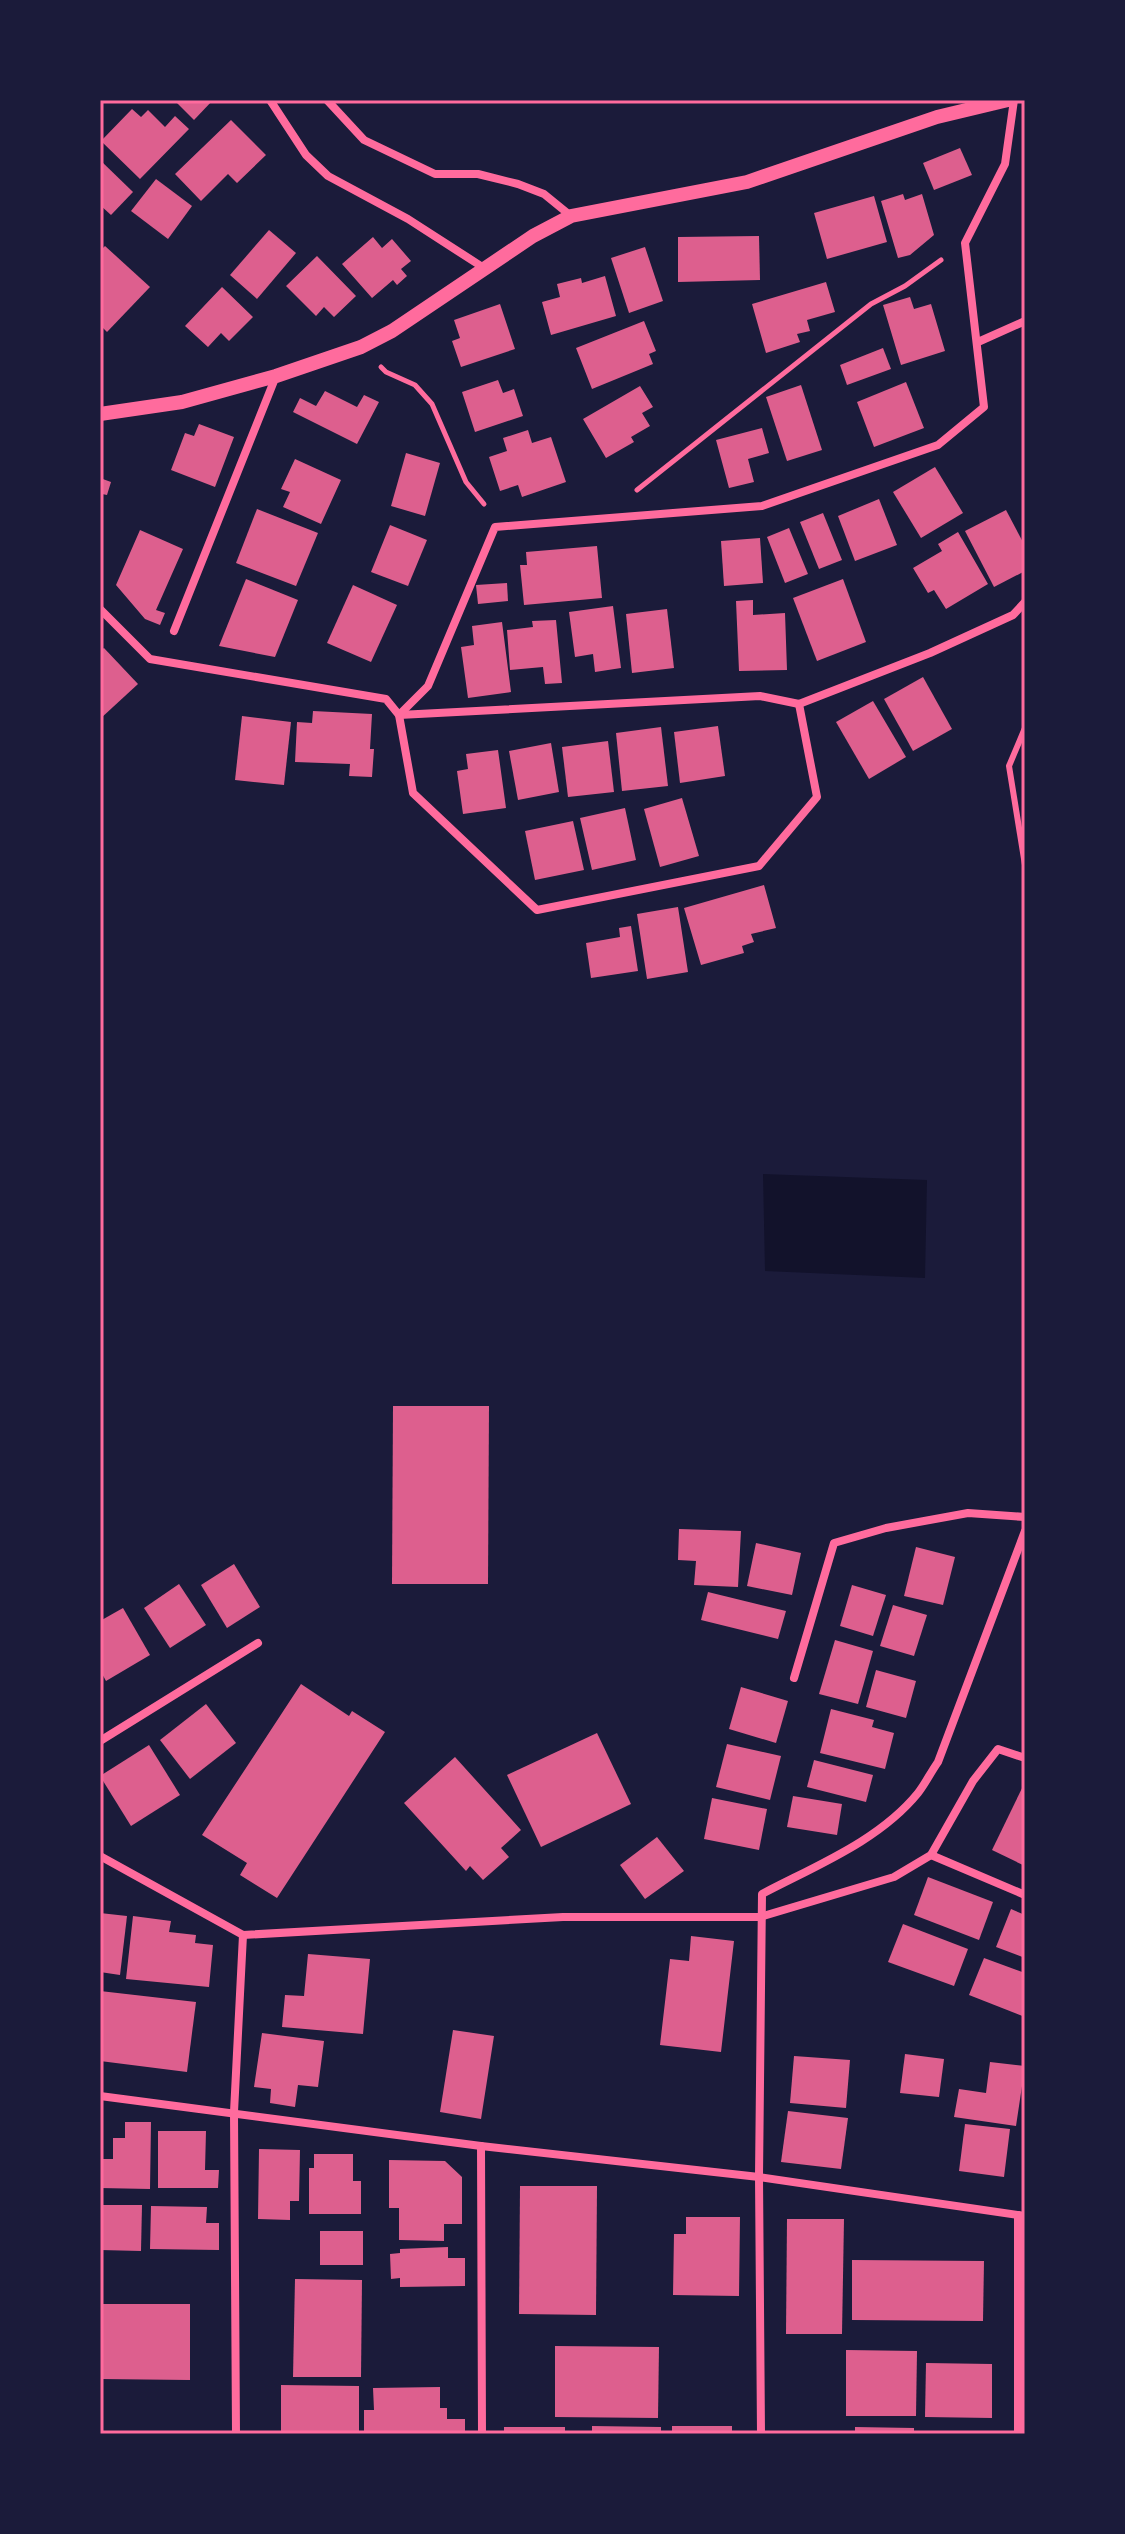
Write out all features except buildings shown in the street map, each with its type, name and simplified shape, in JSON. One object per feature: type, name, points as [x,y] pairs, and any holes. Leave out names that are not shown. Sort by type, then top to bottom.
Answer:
[{"type":"street","points":[[270,100],[306,155],[328,176],[408,219],[484,268]]},
{"type":"street","points":[[327,100],[364,140],[378,147],[435,174],[478,174],[518,184],[544,194],[571,216]]},
{"type":"street","points":[[100,414],[182,402],[276,376],[361,347],[392,331],[533,236],[571,216],[747,182],[937,117],[989,102],[1011,100],[1005,164],[965,243],[984,407],[938,445],[762,506],[495,527],[428,686],[399,715]]},
{"type":"street","points":[[978,342],[1025,321]]},
{"type":"street","points":[[174,631],[276,376]]},
{"type":"street","points":[[399,715],[760,696],[799,704],[944,647],[1013,615],[1025,602]]},
{"type":"street","points":[[100,609],[150,659],[386,699],[399,715],[413,793],[537,910],[759,866],[817,797],[799,704]]},
{"type":"street","points":[[794,1678],[834,1543],[886,1528],[968,1513],[1025,1517]]},
{"type":"street","points":[[761,2434],[759,2177],[762,1894],[854,1845],[888,1822],[918,1794],[938,1762],[1025,1531]]},
{"type":"street","points":[[100,1741],[258,1643]]},
{"type":"street","points":[[100,1856],[243,1935],[563,1917],[760,1917],[894,1877],[931,1855],[973,1781],[998,1749],[1025,1758]]},
{"type":"street","points":[[931,1855],[1025,1895]]},
{"type":"street","points":[[236,2434],[234,2112],[243,1935]]},
{"type":"street","points":[[100,2096],[481,2146],[759,2177],[1021,2215],[1018,2434]]},
{"type":"street","points":[[481,2146],[482,2434]]},
{"type":"lane","points":[[1025,728],[1009,766],[1025,865]]},
{"type":"path","points":[[601,518],[871,304],[905,286],[965,243]]},
{"type":"path","points":[[361,347],[386,372],[415,385],[432,404],[466,482],[482,500],[495,527]]},
{"type":"shaded area","points":[[763,1174],[927,1180],[925,1278],[765,1271]]}]
